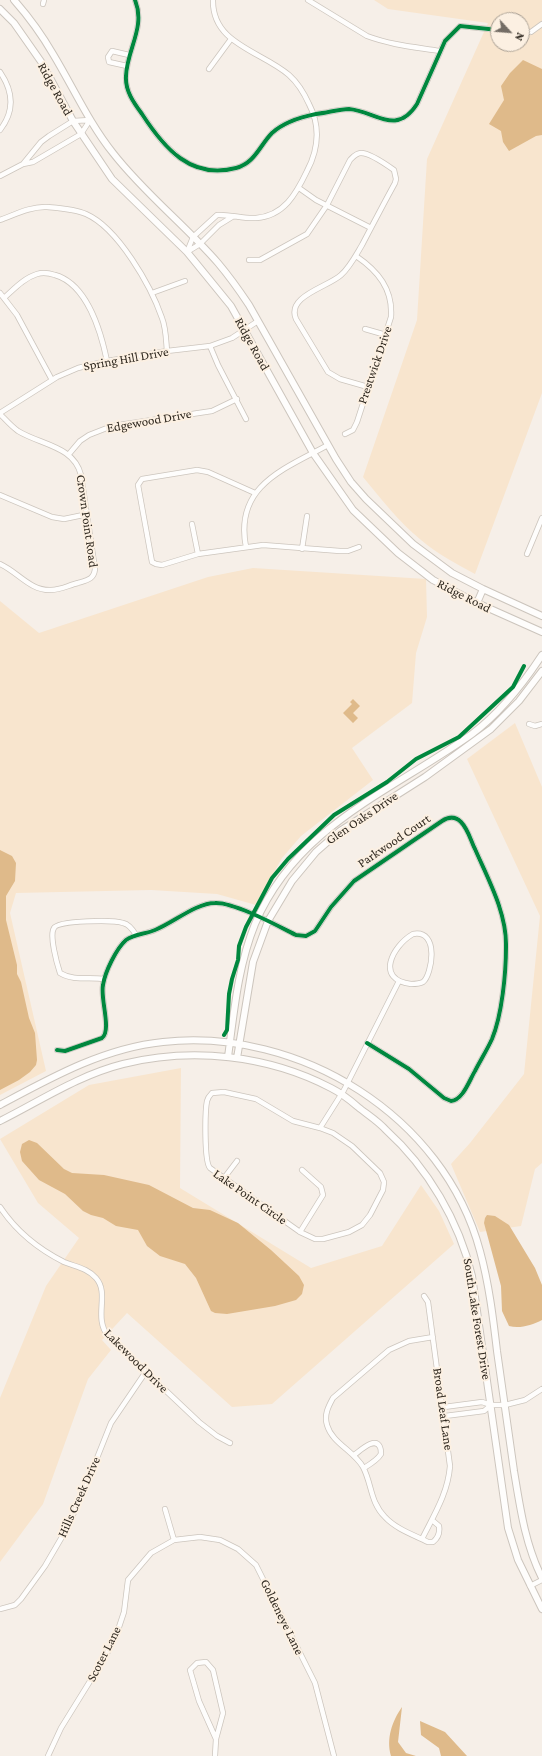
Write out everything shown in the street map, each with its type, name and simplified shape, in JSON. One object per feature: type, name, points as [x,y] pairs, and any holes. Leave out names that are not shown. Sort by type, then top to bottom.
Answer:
[{"type":"main road","name":"Ridge Road","points":[[14,0],[37,28],[53,53],[90,120],[121,164],[200,244],[227,274],[249,304],[328,445],[357,489],[403,536],[452,573],[542,616]]},
{"type":"main road","name":"Ridge Road","points":[[0,8],[14,23],[42,63],[73,121],[112,179],[187,252],[209,277],[231,306],[313,453],[353,510],[398,553],[432,580],[476,603],[542,632]]},
{"type":"main road","points":[[476,603],[483,589]]},
{"type":"main road","name":"Glen Oaks Drive","points":[[228,1057],[242,965],[258,917],[287,870],[304,850],[327,829],[355,809],[467,737],[494,715],[509,700],[542,655]]},
{"type":"main road","name":"Glen Oaks Drive","points":[[237,1058],[253,962],[268,921],[292,881],[308,860],[340,831],[425,777],[471,743],[479,739],[519,702],[542,671]]},
{"type":"main road","points":[[467,737],[471,743]]},
{"type":"main road","name":"South Lake Forest Drive","points":[[0,1105],[71,1068],[112,1052],[163,1042],[216,1040],[271,1050],[305,1062],[347,1082],[385,1108],[406,1127],[444,1172],[468,1217],[480,1250],[490,1291],[505,1405],[524,1527],[542,1579]]},
{"type":"main road","name":"South Lake Forest Drive","points":[[0,1121],[78,1080],[111,1068],[166,1056],[188,1054],[237,1058],[264,1064],[303,1076],[341,1094],[379,1123],[399,1142],[433,1187],[463,1243],[472,1276],[508,1528],[518,1560],[542,1608]]},
{"type":"street","points":[[135,0],[140,21],[127,66],[126,78],[130,96],[154,133],[172,154],[195,167],[216,172],[238,168],[256,156],[271,134],[280,127],[287,123],[314,115],[348,109],[384,120],[399,120],[412,112],[445,41],[460,26],[490,29]]},
{"type":"street","points":[[187,252],[193,237],[217,215],[256,218],[275,213],[287,204],[299,188],[315,154],[316,139],[314,115],[295,80],[275,65],[231,39],[224,32],[213,14],[213,0]]},
{"type":"street","points":[[308,0],[367,36],[389,43],[440,51]]},
{"type":"street","points":[[530,32],[542,24]]},
{"type":"street","points":[[209,69],[231,39]]},
{"type":"street","points":[[127,66],[109,62],[108,57],[112,51],[129,55]]},
{"type":"street","points":[[0,72],[9,89],[11,106],[8,117],[0,130]]},
{"type":"street","points":[[23,164],[40,142],[73,121],[90,120]]},
{"type":"street","points":[[0,176],[23,164],[33,162],[81,134],[90,120]]},
{"type":"street","points":[[249,260],[260,260],[300,239],[313,228],[327,205],[350,160],[360,152],[367,154],[391,168],[395,173],[396,179],[356,256],[344,272],[306,295],[296,303],[294,310],[295,316],[324,368],[340,379],[368,387]]},
{"type":"street","points":[[299,188],[327,205],[371,228]]},
{"type":"street","points":[[0,220],[39,207],[46,207],[85,214],[100,223],[127,252],[152,293],[163,318],[167,351]]},
{"type":"street","points":[[187,252],[200,244],[219,225],[232,217]]},
{"type":"street","name":"Prestwick Drive","points":[[345,434],[353,430],[386,335],[391,312],[390,300],[386,288],[373,269],[356,256]]},
{"type":"street","points":[[4,297],[24,281],[36,274],[46,273],[60,276],[80,293],[91,312],[102,338],[107,361]]},
{"type":"street","points":[[152,293],[185,281]]},
{"type":"street","points":[[0,293],[27,332],[52,380]]},
{"type":"street","name":"Spring Hill Drive","points":[[0,414],[52,380],[78,368],[107,361],[167,351],[210,346],[232,338],[258,321]]},
{"type":"street","points":[[365,329],[386,335]]},
{"type":"street","points":[[210,346],[218,365],[246,418]]},
{"type":"street","name":"Edgewood Drive","points":[[69,454],[80,441],[89,434],[112,426],[212,410],[237,399]]},
{"type":"street","points":[[0,414],[18,430],[69,454]]},
{"type":"street","points":[[246,547],[244,536],[246,511],[255,493],[267,479],[276,473],[328,445]]},
{"type":"street","name":"Crown Point Road","points":[[0,564],[15,572],[32,586],[45,590],[59,589],[88,580],[94,576],[95,565],[80,470],[69,454]]},
{"type":"street","points":[[255,493],[208,472],[197,470],[145,478],[138,483],[152,560],[156,564],[168,563],[198,554],[271,545],[302,549],[340,551],[348,551],[358,547]]},
{"type":"street","points":[[0,495],[52,517],[64,519],[88,514]]},
{"type":"street","points":[[302,549],[307,516]]},
{"type":"street","points":[[527,554],[542,518]]},
{"type":"street","points":[[192,524],[198,554]]},
{"type":"street","points":[[529,724],[535,726],[542,724]]},
{"type":"street","name":"Parkwood Court","points":[[57,1050],[65,1051],[102,1038],[105,1035],[106,1025],[102,996],[104,979],[109,966],[126,940],[160,928],[207,904],[224,903],[268,921],[296,935],[306,936],[311,934],[344,890],[366,871],[442,821],[450,818],[461,822],[467,831],[500,910],[506,938],[506,958],[499,1012],[492,1040],[465,1089],[457,1099],[451,1101],[444,1098],[409,1069],[367,1043]]},
{"type":"street","points":[[104,979],[76,978],[60,973],[52,936],[55,926],[57,924],[66,923],[119,922],[128,925],[136,936]]},
{"type":"street","points":[[417,934],[425,936],[430,942],[431,952],[426,978],[416,984],[399,981],[392,975],[390,969],[393,955],[408,937],[417,934]]},
{"type":"street","points":[[320,1128],[341,1094],[399,981]]},
{"type":"street","name":"Lake Point Circle","points":[[224,1092],[248,1096],[265,1103],[293,1121],[320,1128],[342,1138],[366,1158],[380,1173],[384,1186],[370,1216],[360,1227],[348,1232],[318,1239],[300,1232],[224,1178],[210,1168],[206,1163],[206,1111],[208,1099],[212,1093],[224,1092]]},
{"type":"street","points":[[224,1178],[236,1161]]},
{"type":"street","points":[[300,1232],[323,1195],[321,1187],[302,1170]]},
{"type":"street","name":"Lakewood Drive","points":[[0,1206],[13,1224],[41,1248],[66,1262],[86,1269],[95,1277],[101,1287],[100,1317],[102,1327],[114,1342],[145,1373],[199,1422],[217,1436],[230,1443]]},
{"type":"street","name":"Broad Leaf Lane","points":[[422,1539],[446,1492],[450,1466],[444,1407],[432,1338],[428,1302],[424,1296]]},
{"type":"street","points":[[432,1338],[409,1341],[389,1350],[333,1398],[326,1416],[327,1425],[330,1432],[354,1455],[364,1468],[374,1502],[379,1511],[394,1525],[422,1539],[433,1542],[436,1539],[440,1526],[432,1520]]},
{"type":"street","name":"Hills Creek Drive","points":[[0,1609],[15,1605],[45,1566],[66,1530],[85,1488],[111,1423],[145,1373]]},
{"type":"street","points":[[444,1407],[482,1402],[491,1405],[505,1405],[525,1400],[542,1389]]},
{"type":"street","points":[[445,1416],[484,1411],[491,1405]]},
{"type":"street","points":[[354,1455],[370,1444],[375,1443],[380,1446],[381,1451],[379,1456],[364,1468]]},
{"type":"street","points":[[165,1509],[174,1540]]},
{"type":"street","name":"Goldeneye Lane","points":[[174,1540],[200,1537],[220,1540],[238,1548],[256,1565],[315,1683],[334,1756]]},
{"type":"street","name":"Scoter Lane","points":[[48,1756],[61,1728],[105,1657],[116,1636],[124,1612],[128,1580],[151,1553],[174,1540]]},
{"type":"street","points":[[530,1586],[542,1579]]},
{"type":"street","points":[[216,1739],[199,1701],[190,1670],[197,1663],[206,1662],[213,1670],[223,1713],[216,1739],[216,1756]]},
{"type":"shaded area","points":[[374,0],[542,0],[542,393],[475,574],[440,554],[413,533],[390,510],[363,477],[417,320],[427,159],[488,23],[388,9]]},
{"type":"shaded area","points":[[523,60],[542,69],[542,135],[536,136],[509,151],[503,142],[501,131],[489,124],[504,100],[501,86],[510,73]]},
{"type":"shaded area","points":[[253,568],[426,579],[427,617],[416,653],[412,703],[352,748],[373,780],[301,836],[282,858],[256,905],[217,894],[151,890],[16,893],[10,913],[46,1071],[0,1095],[0,601],[39,633],[208,577]]},
{"type":"shaded area","points":[[353,699],[360,706],[353,713],[358,718],[353,723],[343,713],[352,704],[350,702]]},
{"type":"shaded area","points":[[515,723],[542,787],[542,1163],[535,1169],[521,1226],[480,1232],[451,1164],[470,1143],[524,1074],[540,916],[467,759]]},
{"type":"shaded area","points":[[0,850],[12,856],[16,863],[15,881],[6,896],[6,920],[17,965],[17,974],[21,982],[29,1018],[35,1033],[37,1060],[36,1065],[30,1072],[19,1080],[0,1090]]},
{"type":"shaded area","points":[[181,1068],[180,1188],[311,1268],[382,1246],[421,1185],[439,1211],[454,1244],[272,1404],[232,1407],[127,1313],[102,1340],[111,1350],[88,1379],[43,1504],[0,1562],[0,1398],[46,1286],[79,1238],[38,1203],[0,1139],[89,1085]]},
{"type":"shaded area","points":[[29,1140],[37,1143],[64,1169],[72,1173],[104,1175],[149,1185],[193,1208],[210,1210],[238,1223],[271,1250],[299,1276],[304,1285],[302,1294],[296,1300],[275,1306],[227,1314],[215,1313],[211,1311],[196,1278],[185,1264],[160,1256],[147,1246],[138,1230],[116,1226],[103,1218],[83,1211],[65,1194],[39,1180],[22,1161],[20,1152],[22,1144]]},
{"type":"shaded area","points":[[487,1215],[495,1216],[509,1225],[535,1268],[542,1285],[542,1320],[526,1326],[509,1326],[502,1311],[501,1286],[484,1223]]},
{"type":"shaded area","points":[[402,1707],[398,1742],[406,1753],[416,1756],[391,1756],[389,1743],[391,1730],[395,1718]]},
{"type":"shaded area","points":[[420,1721],[445,1732],[467,1756],[441,1756],[439,1748],[421,1735]]},
{"type":"cycle path","points":[[135,0],[138,10],[137,29],[129,57],[126,76],[127,87],[133,101],[160,138],[180,158],[192,165],[220,171],[243,166],[253,158],[272,133],[293,120],[316,114],[349,109],[385,120],[393,121],[401,119],[409,114],[417,104],[445,41],[460,26],[490,29]]},
{"type":"cycle path","points":[[224,1035],[227,1030],[229,994],[238,960],[239,946],[246,927],[272,878],[288,859],[334,815],[387,782],[416,759],[459,737],[513,687],[524,666]]},
{"type":"cycle path","points":[[57,1050],[65,1051],[102,1038],[105,1034],[106,1021],[103,998],[104,980],[115,955],[122,944],[129,938],[162,927],[200,906],[215,903],[233,906],[296,935],[306,936],[315,931],[331,907],[354,881],[442,821],[449,818],[454,818],[461,822],[467,832],[496,896],[503,922],[506,947],[503,994],[492,1039],[462,1094],[455,1100],[451,1101],[444,1098],[409,1069],[367,1043]]}]
